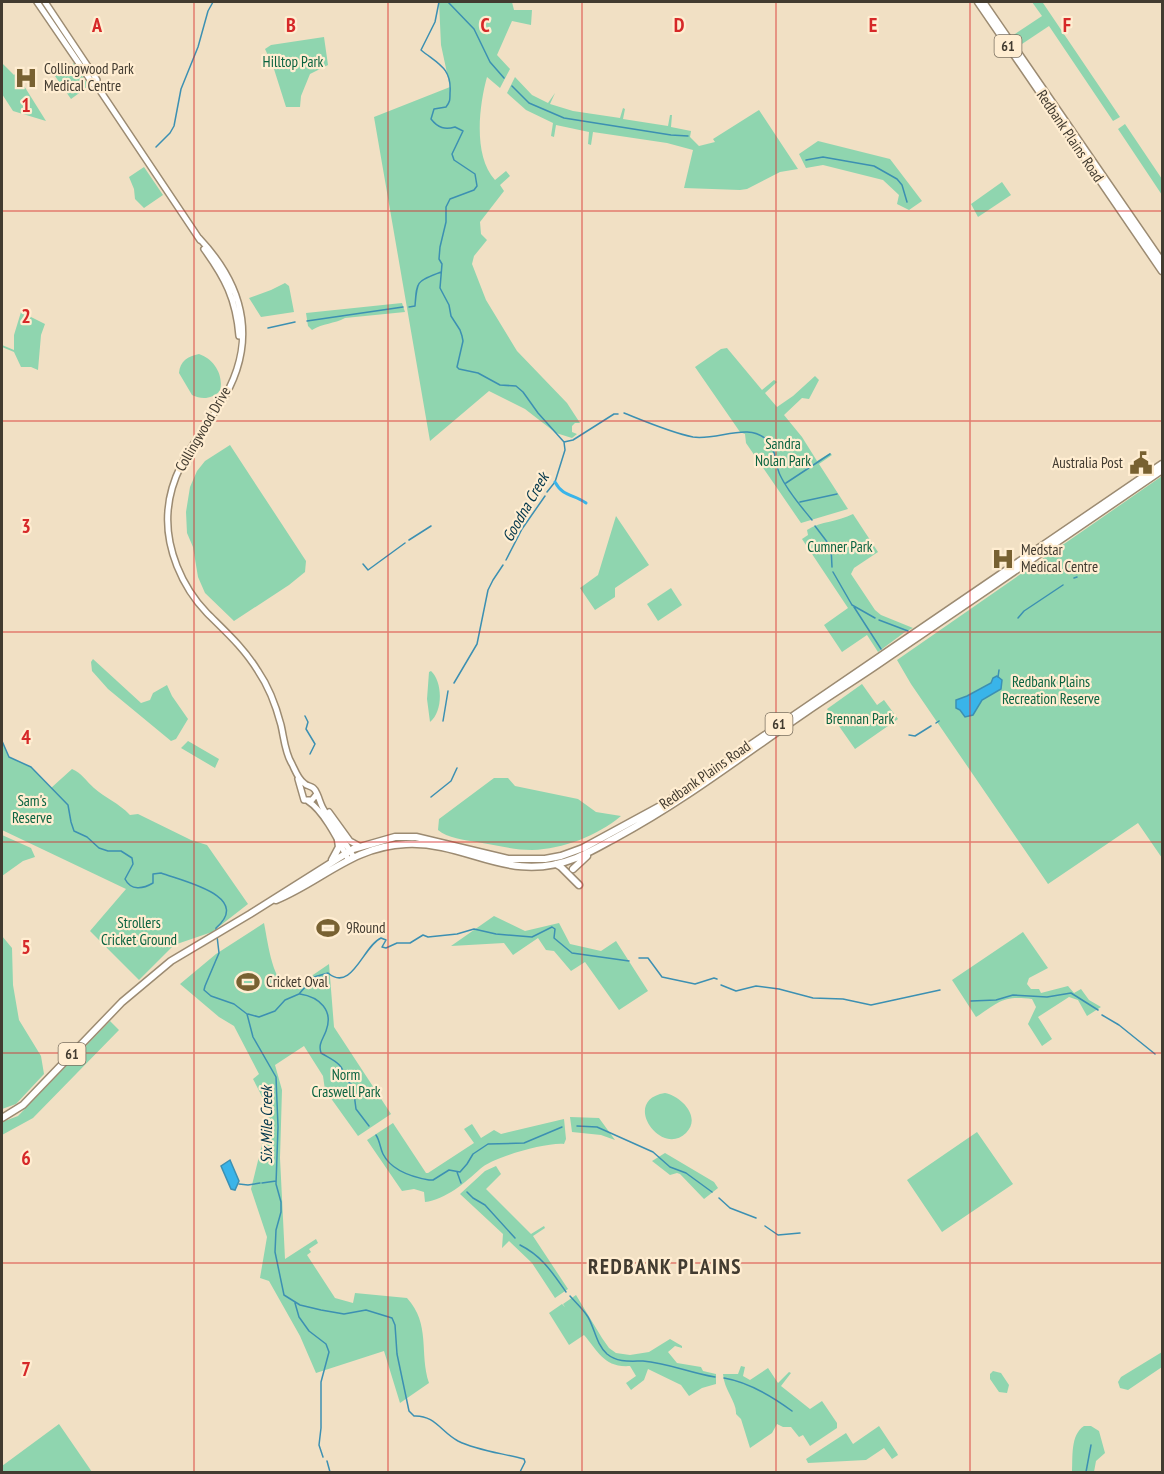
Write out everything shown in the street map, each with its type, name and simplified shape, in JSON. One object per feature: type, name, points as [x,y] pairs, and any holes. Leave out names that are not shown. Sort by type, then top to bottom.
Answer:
[{"type":"main road","name":"Collingwood Drive","points":[[37,2],[93,84],[97,86],[199,238],[225,270],[234,287],[242,325],[241,351],[219,406],[187,452],[174,478],[168,512],[170,540],[178,569],[187,587],[207,613],[236,641],[264,680],[302,790]]},
{"type":"main road","name":"Collingwood Drive","points":[[45,2],[81,54],[97,80],[97,86]]},
{"type":"main road","name":"Redbank Plains Road","points":[[978,2],[1162,271]]},
{"type":"main road","name":"Redbank Plains Road","points":[[983,2],[1162,262]]},
{"type":"main road","name":"Redbank Plains Road","points":[[267,904],[302,889],[359,846],[395,837],[416,837],[508,859],[555,857],[583,848],[664,804],[1162,464]]},
{"type":"main road","name":"Redbank Plains Road","points":[[2,1118],[23,1105],[110,1014],[147,980],[182,953],[267,904],[332,861],[349,854],[388,846],[418,844],[510,866],[536,867],[556,864],[591,851],[680,801],[803,714],[1162,470]]},
{"type":"main road","name":"Collingwood Drive","points":[[293,766],[300,780],[308,786]]},
{"type":"main road","points":[[308,786],[314,788],[324,811],[349,854],[314,805],[302,796],[302,790],[308,786]]},
{"type":"main road","points":[[308,801],[316,795]]},
{"type":"main road","points":[[324,811],[329,812],[350,841],[359,846]]},
{"type":"main road","points":[[332,861],[339,847],[338,840]]},
{"type":"main road","points":[[573,869],[591,851]]},
{"type":"main road","points":[[556,864],[579,885]]},
{"type":"green space","points":[[439,2],[512,2],[514,10],[532,10],[531,25],[512,21],[497,55],[510,69],[500,88],[487,77],[484,89],[480,116],[483,158],[495,180],[506,171],[510,176],[500,185],[504,191],[480,222],[481,234],[487,240],[474,256],[472,264],[486,300],[517,351],[567,403],[580,423],[572,426],[572,432],[577,434],[572,438],[556,433],[525,409],[489,391],[430,441],[374,117],[450,87],[441,45]]},
{"type":"green space","points":[[1032,2],[1044,2],[1120,117],[1113,121],[1049,26],[1019,46],[1012,36],[1042,16]]},
{"type":"green space","name":"Hilltop Park","points":[[324,37],[328,65],[310,74],[301,96],[300,107],[286,107],[265,49],[271,45]]},
{"type":"green space","points":[[2,63],[14,75],[16,73],[46,121],[13,111],[2,94]]},
{"type":"green space","points":[[74,63],[89,86],[71,99],[55,76]]},
{"type":"green space","points":[[515,77],[532,95],[548,103],[555,93],[550,104],[573,111],[620,118],[623,108],[625,109],[623,119],[668,126],[670,115],[672,115],[671,127],[691,131],[690,137],[699,146],[715,142],[713,139],[759,110],[798,169],[780,172],[747,189],[684,188],[693,150],[667,143],[593,132],[591,145],[588,144],[589,132],[556,125],[554,137],[551,136],[553,123],[526,110],[507,93]]},
{"type":"green space","points":[[1125,124],[1162,179],[1162,195],[1118,129]]},
{"type":"green space","points":[[818,141],[890,159],[922,201],[909,210],[897,204],[899,195],[883,180],[823,165],[806,168],[799,154]]},
{"type":"green space","points":[[144,167],[163,195],[144,208],[135,199],[129,177]]},
{"type":"green space","points":[[1002,182],[1011,195],[978,217],[971,204]]},
{"type":"green space","points":[[285,283],[289,286],[294,312],[261,317],[249,298]]},
{"type":"green space","points":[[402,303],[405,312],[345,318],[312,330],[308,326],[306,313]]},
{"type":"green space","points":[[21,312],[45,324],[41,335],[38,370],[21,367],[14,352],[2,347],[2,345],[14,350],[14,335]]},
{"type":"green space","name":"Sandra Nolan Park","points":[[727,348],[762,390],[774,380],[777,382],[765,393],[777,407],[815,376],[819,380],[809,399],[802,398],[784,415],[802,437],[817,461],[830,453],[832,455],[819,464],[848,509],[801,523],[746,443],[745,434],[740,432],[695,367],[721,349]]},
{"type":"green space","points":[[199,354],[217,368],[221,379],[220,391],[207,398],[192,395],[179,373],[185,360]]},
{"type":"green space","points":[[230,445],[306,561],[305,572],[234,621],[205,593],[198,577],[193,547],[187,533],[186,512],[190,487],[197,471],[205,461]]},
{"type":"green space","name":"Redbank Plains Recreation Reserve","points":[[1162,476],[1162,858],[1138,823],[1048,884],[911,684],[897,660]]},
{"type":"green space","name":"Cumner Park","points":[[853,514],[878,552],[854,568],[851,574],[875,610],[881,615],[913,628],[878,652],[867,635],[842,652],[824,625],[848,608],[802,539],[808,535],[807,530],[812,527]]},
{"type":"green space","points":[[616,516],[649,565],[615,588],[615,597],[595,610],[580,588],[598,575]]},
{"type":"green space","points":[[671,588],[682,605],[658,621],[647,604]]},
{"type":"green space","points":[[93,659],[141,703],[150,700],[153,693],[167,685],[188,719],[176,739],[171,741],[108,689],[92,671]]},
{"type":"green space","points":[[431,671],[438,682],[440,697],[437,711],[430,722],[427,699],[429,672]]},
{"type":"green space","name":"Brennan Park","points":[[862,684],[877,705],[884,700],[898,719],[855,749],[827,709]]},
{"type":"green space","points":[[2,741],[9,757],[31,767],[51,788],[72,769],[98,792],[130,815],[138,814],[191,840],[207,845],[248,904],[212,932],[174,945],[139,980],[90,931],[126,889],[2,830]]},
{"type":"green space","points":[[188,741],[219,759],[215,768],[181,748]]},
{"type":"green space","points":[[494,778],[508,778],[515,786],[578,799],[596,812],[621,816],[601,830],[579,840],[556,847],[532,850],[462,839],[446,835],[438,830],[439,819]]},
{"type":"green space","points":[[2,835],[31,848],[35,857],[23,861],[2,876]]},
{"type":"green space","points":[[494,916],[525,931],[559,923],[570,944],[601,951],[616,941],[648,991],[619,1010],[585,962],[571,971],[554,951],[546,950],[538,938],[513,955],[504,943],[451,946]]},
{"type":"green space","name":"Norm Craswell Park","points":[[264,923],[274,967],[281,981],[286,985],[300,987],[307,979],[329,964],[334,1027],[391,1114],[358,1136],[325,1090],[323,1076],[304,1046],[275,1065],[282,1090],[280,1158],[285,1259],[316,1239],[318,1243],[309,1249],[311,1252],[307,1255],[335,1298],[353,1303],[355,1293],[407,1298],[422,1328],[429,1383],[400,1403],[384,1351],[316,1373],[300,1336],[269,1281],[260,1278],[267,1237],[251,1189],[270,1112],[253,1079],[259,1074],[234,1026],[219,1017],[180,984],[216,954]]},
{"type":"green space","points":[[1023,932],[1048,968],[1029,978],[1027,984],[1031,989],[1039,989],[1041,993],[1068,986],[1074,993],[1081,989],[1089,1000],[1101,1007],[1087,1016],[1078,1000],[1069,997],[1038,1017],[1052,1039],[1042,1046],[1028,1024],[1036,1007],[1032,999],[1008,999],[976,1017],[952,980]]},
{"type":"green space","points":[[2,936],[12,948],[13,985],[19,1020],[41,1056],[44,1074],[16,1104],[2,1109]]},
{"type":"green space","points":[[110,1021],[119,1030],[33,1118],[2,1135],[2,1122],[18,1116]]},
{"type":"green space","points":[[665,1093],[677,1098],[691,1114],[690,1127],[686,1133],[676,1139],[666,1138],[657,1133],[649,1125],[645,1115],[646,1106],[652,1098]]},
{"type":"green space","points":[[570,1117],[599,1118],[615,1140],[601,1135],[572,1132]]},
{"type":"green space","points":[[564,1119],[566,1139],[564,1144],[533,1148],[496,1160],[487,1164],[448,1194],[425,1202],[424,1192],[414,1189],[402,1191],[367,1140],[393,1123],[428,1173],[474,1143],[464,1129],[472,1124],[481,1138],[494,1130],[501,1134]]},
{"type":"green space","points":[[977,1132],[1013,1184],[942,1232],[907,1180]]},
{"type":"green space","points":[[665,1153],[714,1182],[718,1188],[704,1199],[680,1174],[670,1175],[652,1161]]},
{"type":"green space","points":[[496,1166],[501,1174],[486,1189],[531,1234],[544,1226],[545,1228],[533,1236],[568,1289],[555,1298],[532,1263],[509,1241],[502,1248],[503,1234],[460,1194],[485,1171]]},
{"type":"green space","points":[[576,1295],[602,1338],[616,1353],[630,1355],[649,1352],[670,1339],[682,1346],[682,1348],[675,1346],[668,1352],[677,1363],[701,1367],[703,1371],[716,1374],[716,1384],[702,1388],[689,1396],[681,1385],[648,1369],[644,1380],[631,1390],[626,1383],[636,1376],[630,1366],[614,1364],[602,1357],[584,1335],[569,1345],[549,1313],[562,1304],[565,1307],[563,1304]]},
{"type":"green space","points":[[1162,1352],[1162,1367],[1128,1390],[1120,1388],[1118,1382],[1121,1377]]},
{"type":"green space","points":[[741,1366],[745,1367],[743,1376],[750,1380],[768,1368],[778,1383],[789,1372],[791,1373],[781,1386],[810,1409],[822,1401],[837,1423],[837,1428],[810,1446],[803,1435],[799,1437],[791,1427],[777,1424],[772,1433],[750,1448],[723,1374],[738,1374]]},
{"type":"green space","points":[[993,1371],[1001,1373],[1009,1385],[1007,1393],[999,1392],[990,1379]]},
{"type":"green space","points":[[59,1424],[92,1472],[2,1472],[2,1466]]},
{"type":"green space","points":[[879,1426],[898,1455],[892,1459],[884,1448],[866,1460],[808,1463],[806,1459],[846,1433],[853,1444]]},
{"type":"green space","points":[[1084,1426],[1091,1426],[1099,1431],[1105,1453],[1096,1461],[1094,1472],[1072,1472],[1074,1441]]},
{"type":"water","points":[[997,676],[1002,680],[1001,689],[982,700],[973,715],[965,717],[956,708],[956,700],[991,683]]},
{"type":"water","points":[[230,1160],[239,1181],[235,1190],[231,1189],[221,1166]]},
{"type":"waterway","points":[[156,147],[174,126],[181,89],[213,2]]},
{"type":"waterway","name":"Goodna Creek","points":[[439,2],[435,22],[421,50],[443,67],[449,78],[450,97],[446,107],[434,109],[431,119],[442,127],[455,127],[463,131],[452,154],[454,160],[475,174],[477,186],[474,190],[450,199],[446,207],[446,222],[440,247],[439,259],[442,264],[440,288],[463,341],[457,367],[478,373],[500,385],[516,386],[564,442],[565,450],[555,482],[547,492]]},
{"type":"waterway","points":[[448,2],[474,29],[490,62],[504,78]]},
{"type":"waterway","points":[[512,86],[529,103],[564,118],[688,136]]},
{"type":"waterway","points":[[806,160],[823,157],[874,166],[897,179],[902,185],[907,202]]},
{"type":"waterway","points":[[409,307],[415,306],[419,283],[441,272]]},
{"type":"waterway","points":[[307,321],[403,307]]},
{"type":"waterway","points":[[268,328],[295,322]]},
{"type":"waterway","points":[[624,413],[667,430],[693,437],[743,432],[760,435],[771,444],[778,471],[794,498],[812,520]]},
{"type":"waterway","points":[[564,442],[573,440],[614,414],[618,414]]},
{"type":"waterway","points":[[786,483],[830,454]]},
{"type":"waterway","points":[[555,482],[565,493],[586,503]]},
{"type":"waterway","points":[[800,502],[837,494]]},
{"type":"waterway","name":"Goodna Creek","points":[[506,560],[522,529],[545,496]]},
{"type":"waterway","points":[[409,540],[431,526]]},
{"type":"waterway","points":[[815,526],[831,547],[832,567]]},
{"type":"waterway","points":[[363,564],[368,570],[405,543]]},
{"type":"waterway","name":"Goodna Creek","points":[[454,683],[477,644],[488,590],[503,565]]},
{"type":"waterway","points":[[833,572],[852,605],[875,618]]},
{"type":"waterway","points":[[1018,618],[1024,611],[1063,585]]},
{"type":"waterway","points":[[854,607],[881,649]]},
{"type":"waterway","points":[[879,620],[908,631]]},
{"type":"waterway","points":[[998,677],[999,670]]},
{"type":"waterway","name":"Goodna Creek","points":[[443,721],[448,691]]},
{"type":"waterway","points":[[305,716],[308,722],[306,729],[315,744],[310,754]]},
{"type":"waterway","points":[[909,735],[915,736],[931,726]]},
{"type":"waterway","name":"Six Mile Creek","points":[[2,741],[9,757],[31,767],[68,805],[74,831],[87,837],[99,848],[121,851],[132,858],[133,864],[125,879],[130,886],[141,888],[149,885],[153,883],[153,874],[161,873],[197,885],[220,899],[226,907],[225,917],[216,931]]},
{"type":"waterway","points":[[431,797],[451,781],[457,768]]},
{"type":"waterway","points":[[248,1014],[259,1017],[275,1011],[285,1000],[299,994],[314,977],[328,973],[336,978],[344,977],[351,973],[368,950],[381,938],[386,940],[382,947],[386,948],[397,943],[410,943],[423,935],[428,937],[457,934],[474,929],[496,934],[532,937],[552,927],[555,929],[554,938],[572,953],[629,961]]},
{"type":"waterway","name":"Six Mile Creek","points":[[217,936],[219,953],[204,990],[211,996],[234,1004],[247,1014],[253,1037],[276,1077],[278,1127],[276,1184],[281,1212],[276,1230],[275,1252],[284,1295],[300,1305],[321,1310],[344,1314],[366,1310],[392,1318],[409,1411],[414,1416],[433,1421],[458,1441],[482,1450],[524,1459],[525,1462],[520,1472]]},
{"type":"waterway","points":[[639,958],[648,958],[662,977],[695,984],[717,979]]},
{"type":"waterway","points":[[721,985],[736,991],[756,986],[779,989],[813,998],[843,999],[871,1005],[940,990]]},
{"type":"waterway","points":[[971,1001],[996,1000],[1013,995],[1047,997],[1071,993],[1098,1010]]},
{"type":"waterway","points":[[300,994],[319,1001],[326,1011],[328,1024],[320,1044],[321,1053],[342,1069],[344,1078],[353,1086],[356,1109],[369,1126]]},
{"type":"waterway","points":[[1102,1015],[1119,1025],[1155,1054]]},
{"type":"waterway","points":[[577,1126],[597,1127],[653,1152],[670,1167],[686,1173],[712,1192]]},
{"type":"waterway","points":[[376,1135],[383,1154],[391,1164],[409,1175],[433,1180],[449,1170],[460,1172],[473,1154],[488,1144],[524,1143],[562,1127]]},
{"type":"waterway","points":[[457,1172],[461,1183]]},
{"type":"waterway","points":[[262,1183],[276,1181]]},
{"type":"waterway","points":[[239,1184],[260,1183]]},
{"type":"waterway","points":[[467,1192],[485,1205],[515,1238]]},
{"type":"waterway","points":[[719,1198],[730,1208],[756,1218]]},
{"type":"waterway","points":[[765,1226],[778,1235],[800,1233]]},
{"type":"waterway","points":[[520,1245],[541,1259],[566,1292]]},
{"type":"waterway","points":[[570,1296],[586,1314],[600,1346],[611,1357],[625,1361],[661,1364],[715,1377]]},
{"type":"waterway","points":[[295,1303],[299,1317],[309,1331],[326,1344],[329,1352],[321,1382],[319,1445],[323,1457]]},
{"type":"waterway","points":[[724,1378],[760,1391],[792,1411]]},
{"type":"waterway","points":[[1086,1472],[1091,1445]]},
{"type":"waterway","points":[[327,1461],[330,1472]]},
{"type":"place","name":"Collingwood Park Medical Centre","points":[[26,78]]},
{"type":"place","name":"Australia Post","points":[[1141,463]]},
{"type":"place","name":"Medstar Medical Centre","points":[[1003,559]]},
{"type":"place","name":"9Round","points":[[328,928]]},
{"type":"place","name":"Cricket Oval","points":[[248,982]]},
{"type":"district","name":"REDBANK PLAINS","points":[[665,1267]]},
{"type":"park label","name":"Sam's Reserve","points":[[32,810]]},
{"type":"park label","name":"Strollers Cricket Ground","points":[[139,932]]}]
